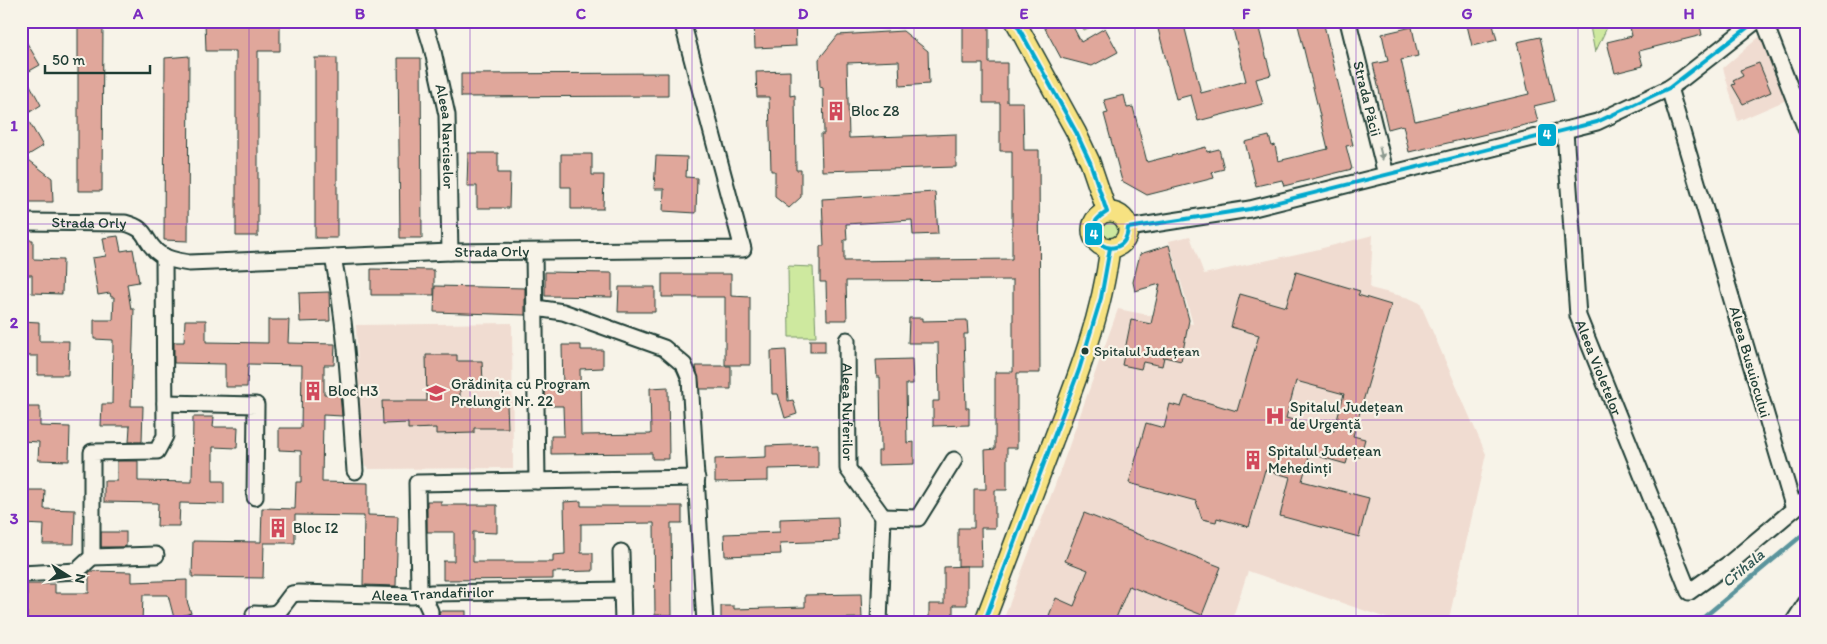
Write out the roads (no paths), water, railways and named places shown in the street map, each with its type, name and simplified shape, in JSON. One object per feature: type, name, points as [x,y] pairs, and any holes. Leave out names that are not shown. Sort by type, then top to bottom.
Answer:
[{"type":"main road","points":[[1015,21],[1076,132],[1093,170],[1107,212]]},
{"type":"main road","points":[[1107,212],[1121,215],[1128,228],[1124,242],[1115,248],[1102,246],[1097,242],[1092,230],[1096,218],[1107,212]]},
{"type":"main road","points":[[984,623],[1090,340],[1103,293],[1110,248]]},
{"type":"street","name":"Aleea Narciselor","points":[[424,21],[432,47],[447,115],[450,252]]},
{"type":"street","name":"Strada Orly","points":[[21,222],[125,223],[135,225],[145,233],[150,244],[157,252],[172,260],[189,263],[450,252],[743,249],[682,21]]},
{"type":"street","name":"Strada Păcii","points":[[1348,21],[1386,175]]},
{"type":"street","points":[[1128,228],[1250,210],[1597,122],[1669,88],[1756,21]]},
{"type":"street","points":[[1764,21],[1806,129]]},
{"type":"street","name":"Aleea Busuiocului","points":[[1669,88],[1794,509]]},
{"type":"street","name":"Aleea Violetelor","points":[[1565,131],[1578,316],[1690,592],[1731,562],[1794,509]]},
{"type":"street","points":[[534,252],[537,481]]},
{"type":"street","points":[[92,557],[92,452],[156,452],[165,436],[164,256]]},
{"type":"street","points":[[333,257],[340,288],[350,386],[355,471]]},
{"type":"street","points":[[536,308],[563,312],[664,348],[684,365],[690,379],[706,623]]},
{"type":"street","name":"Aleea Nuferilor","points":[[847,340],[848,469],[883,517]]},
{"type":"street","points":[[165,403],[256,405],[255,497]]},
{"type":"street","points":[[879,623],[883,517],[918,518],[954,460]]},
{"type":"street","points":[[430,623],[430,612],[419,587],[417,483],[697,478]]},
{"type":"street","points":[[1794,509],[1806,499]]},
{"type":"street","points":[[621,552],[623,623]]},
{"type":"street","points":[[21,574],[76,571],[92,557],[156,555]]},
{"type":"street","name":"Aleea Trandafirilor","points":[[254,614],[272,615],[279,612],[292,594],[299,593],[412,596],[423,594],[622,590]]},
{"type":"street","points":[[1793,623],[1806,603]]},
{"type":"waterway","name":"Crihala","points":[[1697,623],[1806,532]]},
{"type":"place","name":"Bloc Z8","points":[[836,111]]},
{"type":"place","name":"Spitalul Județean","points":[[1085,351]]},
{"type":"place","name":"Bloc H3","points":[[313,391]]},
{"type":"place","name":"Grădinița cu Program Prelungit Nr. 22","points":[[436,393]]},
{"type":"place","name":"Spitalul Județean de Urgență","points":[[1275,416]]},
{"type":"place","name":"Spitalul Județean Mehedinți","points":[[1253,460]]},
{"type":"place","name":"Bloc I2","points":[[278,528]]}]
